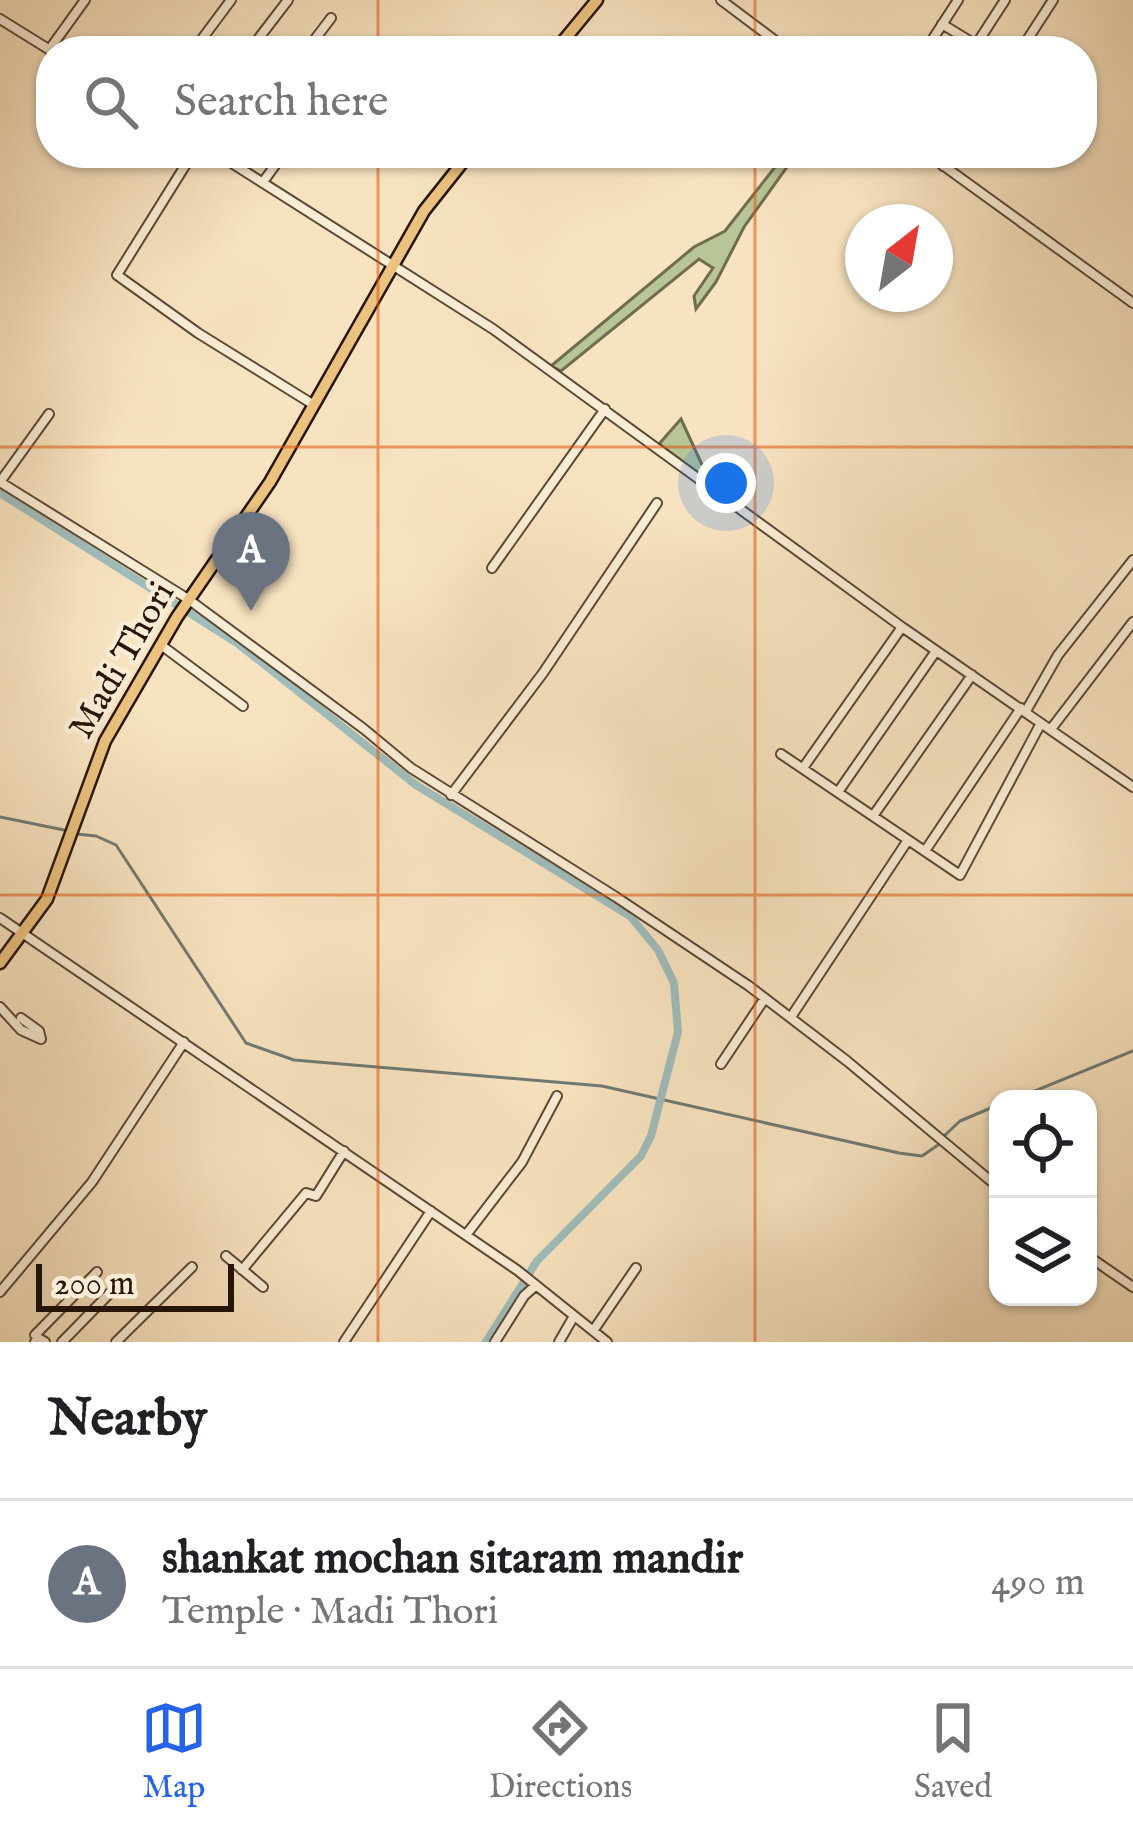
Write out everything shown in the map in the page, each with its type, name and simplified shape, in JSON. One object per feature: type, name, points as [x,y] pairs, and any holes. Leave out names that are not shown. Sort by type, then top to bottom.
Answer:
[{"type":"main road","points":[[567,36],[597,0]]},
{"type":"main road","name":"Madi Thori","points":[[0,963],[26,933],[46,899],[105,741],[184,606],[270,482],[424,212],[458,168]]},
{"type":"street","points":[[60,36],[85,0]]},
{"type":"street","points":[[205,36],[231,0]]},
{"type":"street","points":[[721,0],[769,36]]},
{"type":"street","points":[[934,36],[958,0]]},
{"type":"street","points":[[982,36],[1005,0]]},
{"type":"street","points":[[1030,36],[1053,0]]},
{"type":"street","points":[[259,36],[283,2]]},
{"type":"street","points":[[317,36],[331,18]]},
{"type":"street","points":[[0,19],[36,41]]},
{"type":"street","points":[[942,24],[958,36]]},
{"type":"street","points":[[184,168],[117,275],[314,405]]},
{"type":"street","points":[[243,168],[394,263],[605,409],[902,627],[1133,788]]},
{"type":"street","points":[[263,182],[273,168]]},
{"type":"street","points":[[946,168],[1133,302]]},
{"type":"street","points":[[492,568],[605,409]]},
{"type":"street","points":[[50,414],[0,482],[451,796],[616,897],[765,998],[989,1180]]},
{"type":"street","points":[[451,796],[543,673],[657,503]]},
{"type":"street","points":[[925,851],[1058,655],[1133,560]]},
{"type":"street","points":[[1051,729],[1133,622]]},
{"type":"street","points":[[803,768],[902,627]]},
{"type":"street","points":[[161,645],[243,706]]},
{"type":"street","points":[[838,792],[936,651]]},
{"type":"street","points":[[873,816],[972,675]]},
{"type":"street","points":[[782,754],[960,874],[1042,723]]},
{"type":"street","points":[[790,1017],[908,840]]},
{"type":"street","points":[[0,918],[517,1270],[607,1342]]},
{"type":"street","points":[[721,1064],[765,998]]},
{"type":"street","points":[[0,1007],[21,1030],[41,1039],[38,1030],[21,1018]]},
{"type":"street","points":[[0,1292],[92,1182],[184,1042]]},
{"type":"street","points":[[466,1235],[522,1162],[557,1096]]},
{"type":"street","points":[[242,1270],[306,1193],[316,1196],[344,1151]]},
{"type":"street","points":[[344,1342],[431,1211]]},
{"type":"street","points":[[226,1256],[262,1287]]},
{"type":"street","points":[[1097,1262],[1133,1287]]},
{"type":"street","points":[[116,1342],[192,1267]]},
{"type":"street","points":[[593,1331],[636,1268]]},
{"type":"street","points":[[39,1340],[35,1335],[98,1272]]},
{"type":"street","points":[[495,1342],[534,1284]]},
{"type":"street","points":[[62,1342],[110,1293]]},
{"type":"street","points":[[559,1342],[574,1316]]},
{"type":"green space","points":[[774,168],[786,168],[744,227],[716,282],[696,309],[694,296],[713,268],[699,259],[561,371],[551,366],[694,247],[725,231]]},
{"type":"green space","points":[[681,419],[704,469],[731,492],[729,496],[659,444]]},
{"type":"waterway","points":[[0,493],[237,643],[416,785],[630,916],[658,950],[674,983],[678,1032],[651,1136],[641,1156],[537,1261],[486,1342]]},
{"type":"waterway","points":[[0,817],[64,830]]},
{"type":"waterway","points":[[76,834],[116,845],[246,1043],[294,1060],[602,1086],[899,1153],[922,1156],[938,1145]]},
{"type":"waterway","points":[[1037,1090],[1133,1051]]},
{"type":"waterway","points":[[944,1136],[960,1121],[989,1109]]},
{"type":"place","name":"shankat mochan sitaram mandir","points":[[251,611]]}]
